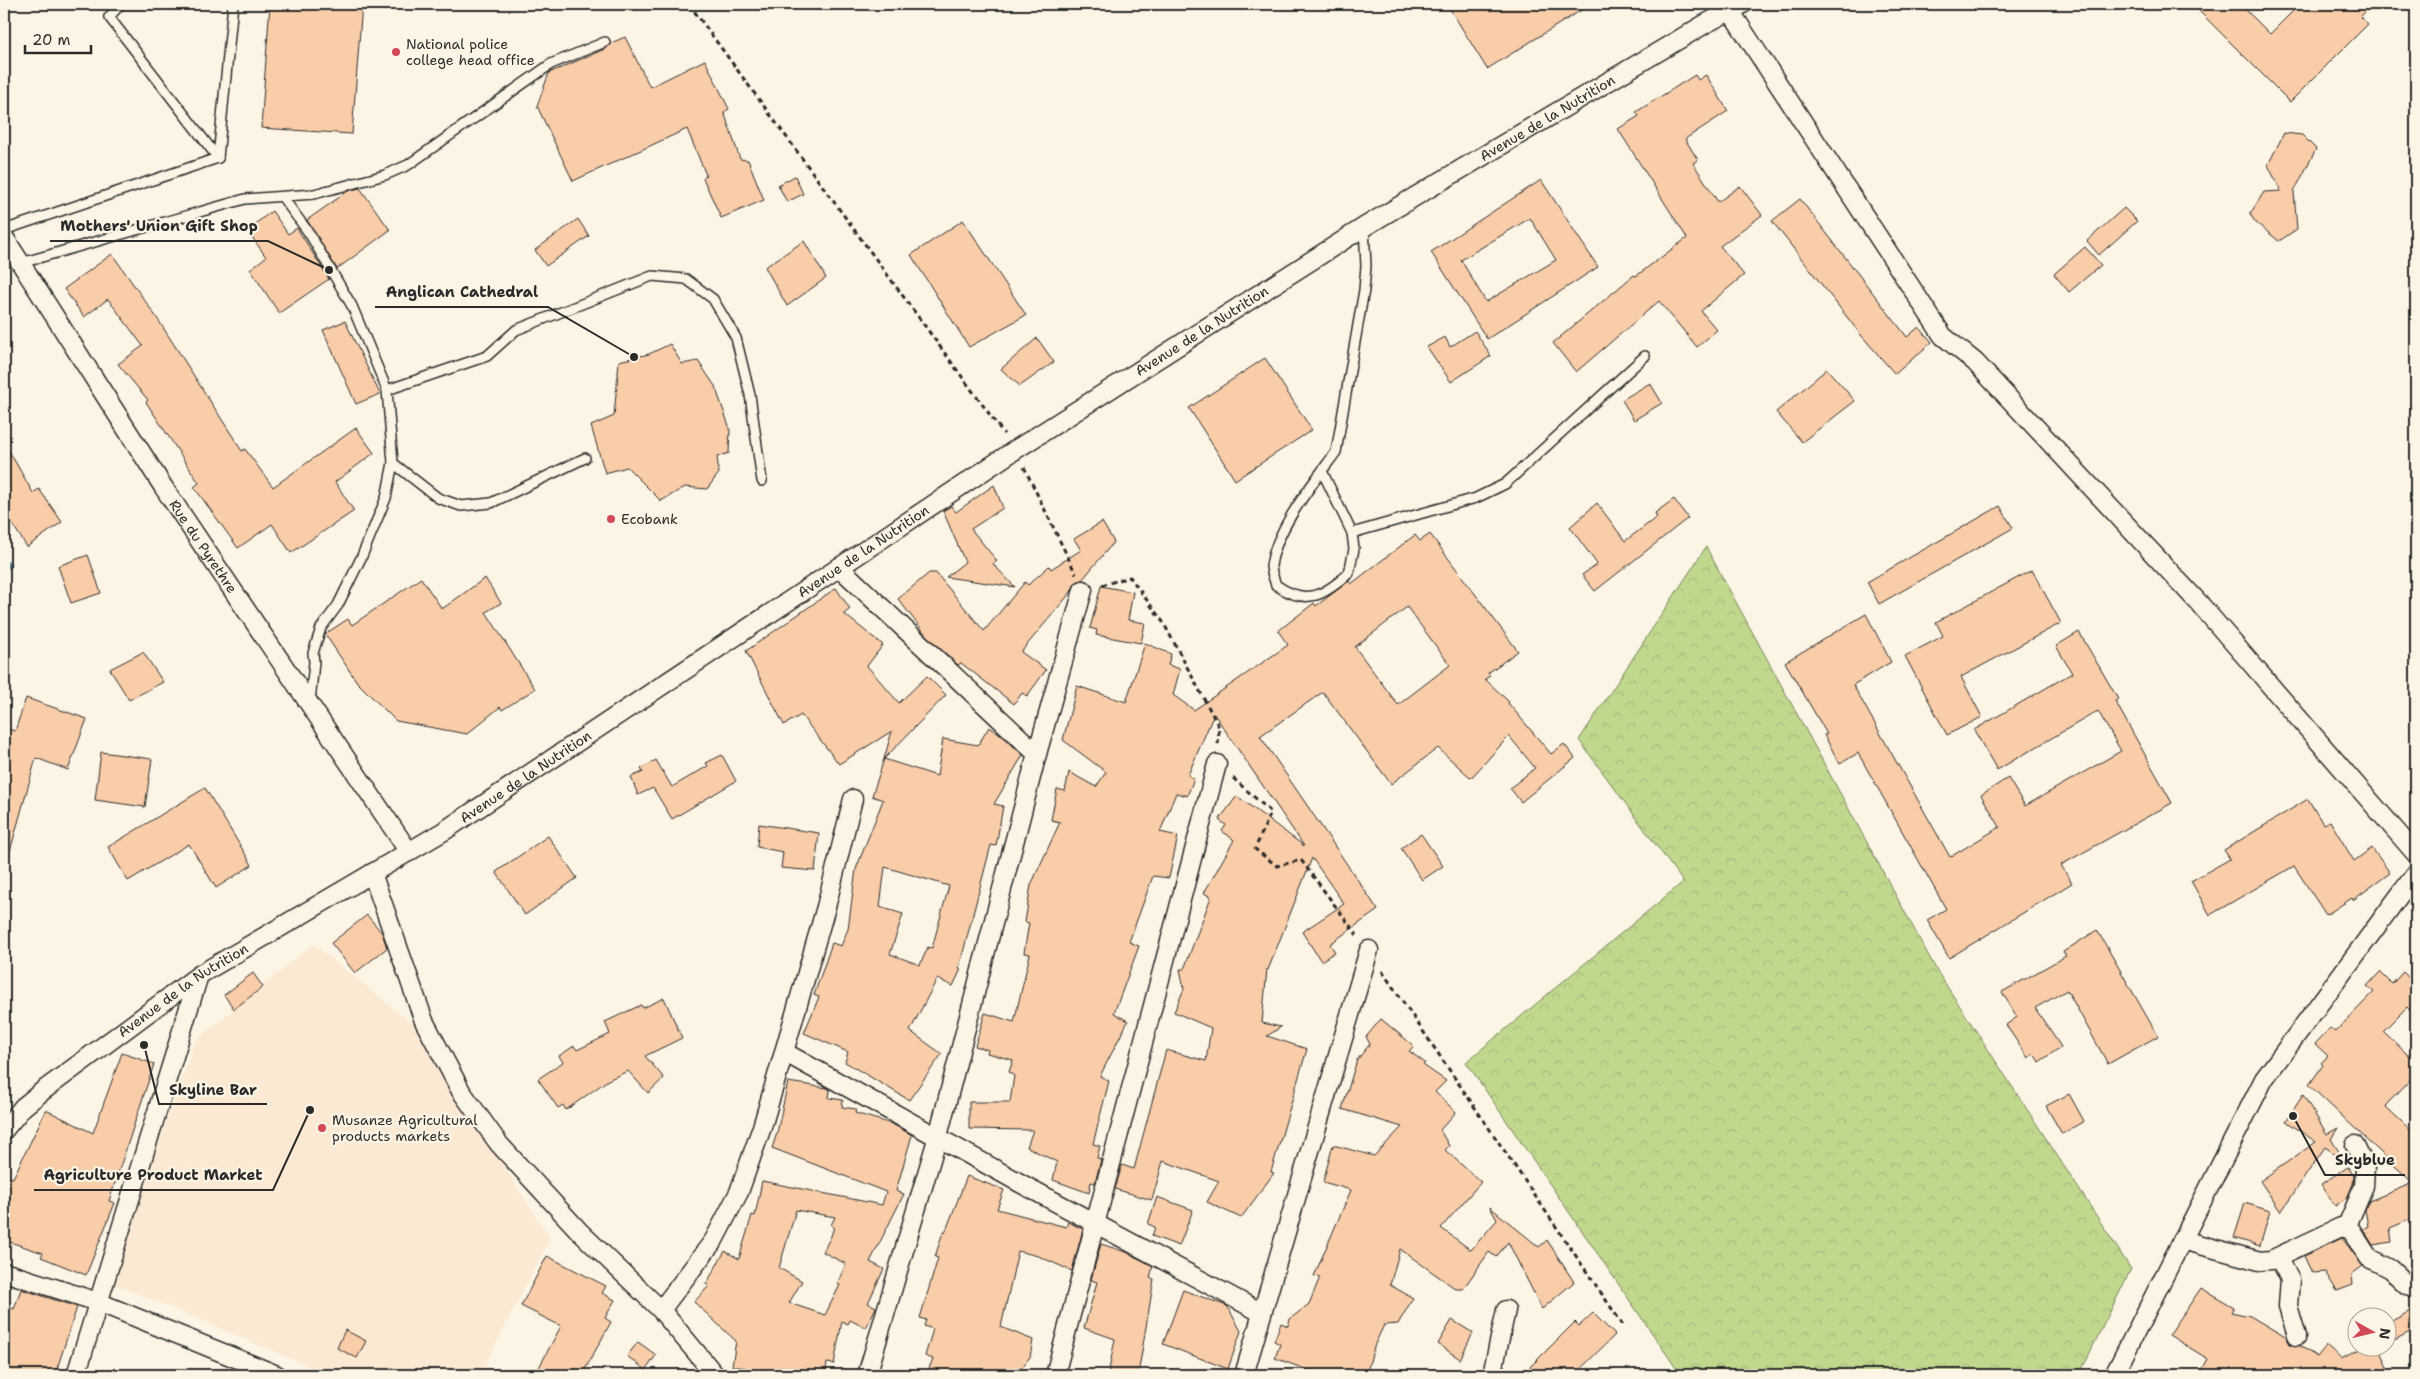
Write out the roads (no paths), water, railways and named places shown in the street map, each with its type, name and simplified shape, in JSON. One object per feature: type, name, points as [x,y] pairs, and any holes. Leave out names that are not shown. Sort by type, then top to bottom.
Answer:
[{"type":"street","name":"Avenue de la Nutrition","points":[[4,1130],[23,1107],[44,1090],[198,975],[444,831],[1015,450],[1364,227],[1705,24],[1737,8]]},
{"type":"street","points":[[1737,8],[1943,336],[1975,362],[2083,481],[2198,602],[2416,854]]},
{"type":"street","name":"Rue du Pyrethre","points":[[4,236],[164,488],[409,852]]},
{"type":"street","points":[[840,567],[1037,754]]},
{"type":"street","points":[[867,1375],[938,1136],[1037,754],[1083,590]]},
{"type":"street","points":[[1056,1375],[1217,764]]},
{"type":"street","points":[[661,1310],[714,1240],[739,1192],[762,1128],[826,907],[853,799]]},
{"type":"street","points":[[372,873],[424,1021],[460,1091],[499,1144],[580,1232],[661,1310],[708,1371]]},
{"type":"street","points":[[2114,1375],[2264,1079],[2416,873]]},
{"type":"street","points":[[1244,1375],[1369,950]]},
{"type":"street","points":[[76,1375],[198,975]]},
{"type":"street","points":[[784,1052],[1262,1313]]},
{"type":"street","points":[[2346,1228],[2364,1186],[2366,1166],[2355,1145]]},
{"type":"street","points":[[2182,1240],[2260,1261],[2279,1258],[2329,1231],[2341,1227],[2346,1228],[2351,1230],[2369,1258],[2390,1269],[2407,1285],[2416,1290]]},
{"type":"street","points":[[2279,1258],[2290,1279],[2288,1306],[2297,1336]]},
{"type":"street","points":[[4,1272],[98,1302],[277,1375]]},
{"type":"street","points":[[1492,1375],[1506,1310]]},
{"type":"lane","points":[[121,4],[109,17],[218,158]]},
{"type":"lane","points":[[218,158],[233,4]]},
{"type":"lane","points":[[21,264],[245,199],[283,198],[314,194],[385,175],[408,165],[551,64],[605,42]]},
{"type":"lane","points":[[4,230],[218,158]]},
{"type":"lane","points":[[283,198],[309,233],[352,306],[387,390],[392,463],[386,498],[362,556],[338,605],[321,628],[313,652],[314,662],[309,704]]},
{"type":"lane","points":[[1322,471],[1352,533],[1354,549],[1349,573],[1335,586],[1321,595],[1304,596],[1287,592],[1276,584],[1271,568],[1276,547],[1299,502],[1336,452],[1364,290],[1366,266],[1364,227]]},
{"type":"lane","points":[[387,390],[487,356],[516,330],[652,276],[686,279],[713,299],[736,338],[750,395],[762,481]]},
{"type":"lane","points":[[1352,533],[1476,498],[1505,484],[1646,356]]},
{"type":"lane","points":[[392,463],[438,498],[461,506],[491,503],[585,458]]},
{"type":"waterway","points":[[4,567],[8,565]]},
{"type":"place","name":"National police college head office","points":[[396,52]]},
{"type":"place","name":"Mothers' Union Gift Shop","points":[[329,270]]},
{"type":"place","name":"Anglican Cathedral","points":[[634,357]]},
{"type":"place","name":"Ecobank","points":[[611,519]]},
{"type":"place","name":"Skyline Bar","points":[[144,1045]]},
{"type":"place","name":"Agriculture Product Market","points":[[310,1110]]},
{"type":"place","name":"Skyblue","points":[[2293,1116]]},
{"type":"place","name":"Musanze Agricultural products markets","points":[[322,1128]]}]
